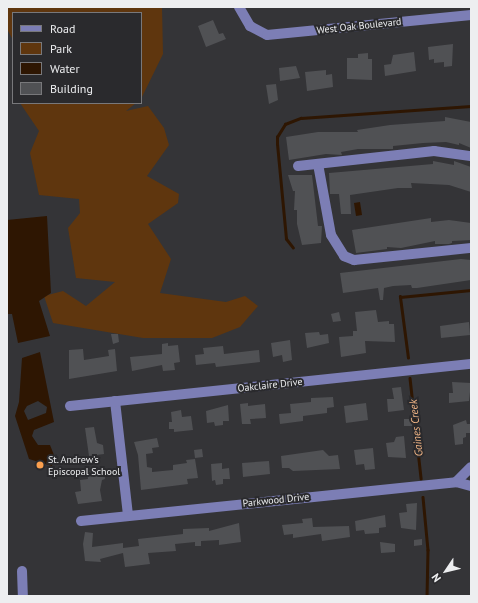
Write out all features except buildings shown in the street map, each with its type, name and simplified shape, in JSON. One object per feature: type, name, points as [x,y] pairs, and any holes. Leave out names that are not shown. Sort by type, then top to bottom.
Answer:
[{"type":"street","name":"West Oak Boulevard","points":[[239,7],[250,26],[267,35],[282,35],[471,15]]},
{"type":"street","points":[[298,166],[434,151],[471,156]]},
{"type":"street","points":[[318,164],[331,235],[344,256],[354,260],[471,248]]},
{"type":"street","name":"Oakclaire Drive","points":[[70,406],[471,364]]},
{"type":"street","points":[[115,401],[128,515]]},
{"type":"street","points":[[456,482],[471,467]]},
{"type":"street","name":"Parkwood Drive","points":[[81,521],[456,482],[471,486]]},
{"type":"street","points":[[22,570],[23,596]]},
{"type":"green space","points":[[7,7],[162,7],[163,54],[142,97],[142,12],[12,12],[12,38],[7,29]]},
{"type":"green space","points":[[21,104],[135,104],[126,111],[148,106],[164,128],[169,145],[147,176],[179,194],[178,203],[148,224],[171,259],[160,293],[226,302],[245,296],[258,306],[240,327],[212,338],[143,338],[53,323],[44,296],[63,291],[86,306],[115,282],[76,278],[68,228],[80,213],[79,199],[39,195],[30,153],[39,131]]},
{"type":"water","points":[[360,202],[362,215],[356,216],[354,203]]},
{"type":"water","points":[[47,216],[51,293],[39,301],[50,336],[18,343],[12,314],[7,314],[7,220]]},
{"type":"water","points":[[40,352],[54,422],[34,430],[32,436],[38,445],[50,445],[54,455],[52,466],[29,459],[15,416],[19,402],[22,358]],"holes":[[[38,401],[47,407],[46,413],[28,420],[24,411],[27,406]]]},
{"type":"waterway","points":[[293,248],[286,239],[277,144],[277,137],[285,124],[301,118],[471,106]]},
{"type":"waterway","name":"Gaines Creek","points":[[408,358],[400,297],[471,290]]},
{"type":"waterway","name":"Gaines Creek","points":[[410,378],[421,478]]},
{"type":"waterway","name":"Gaines Creek","points":[[423,497],[428,550],[427,596]]},
{"type":"place","name":"St. Andrew's Episcopal School","points":[[40,465]]}]
